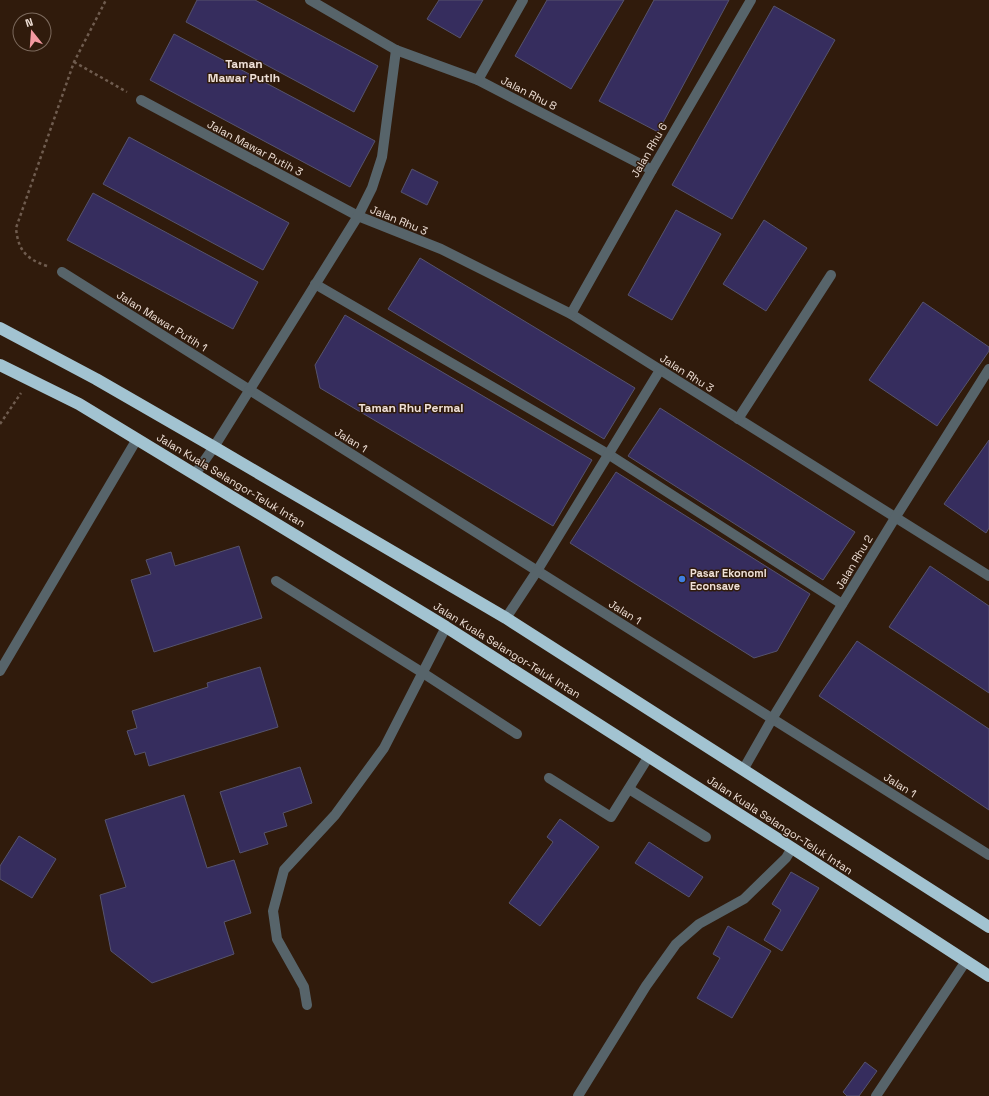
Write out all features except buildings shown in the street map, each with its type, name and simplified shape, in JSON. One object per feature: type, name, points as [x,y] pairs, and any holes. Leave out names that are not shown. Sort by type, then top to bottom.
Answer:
[{"type":"highway","name":"Jalan Kuala Selangor-Teluk Intan","points":[[0,328],[96,379],[506,618],[989,927]]},
{"type":"highway","name":"Jalan Kuala Selangor-Teluk Intan","points":[[0,365],[79,404],[446,627],[649,756],[989,976]]},
{"type":"street","name":"Jalan Rhu 8","points":[[310,0],[396,50],[478,80],[652,170]]},
{"type":"street","points":[[478,80],[523,0]]},
{"type":"street","name":"Jalan Rhu 6","points":[[571,314],[652,170],[751,0]]},
{"type":"street","points":[[195,474],[214,447],[358,216],[372,188],[382,157],[396,50]]},
{"type":"street","name":"Jalan Mawar Putih 3","points":[[141,100],[358,216]]},
{"type":"street","name":"Jalan Rhu 3","points":[[358,216],[441,250],[571,314],[989,576]]},
{"type":"street","name":"Jalan Mawar Putih 1","points":[[62,272],[249,390]]},
{"type":"street","points":[[738,419],[831,275]]},
{"type":"street","points":[[315,284],[608,454],[842,604]]},
{"type":"street","name":"Jalan Rhu 2","points":[[744,770],[772,719],[842,604],[989,369]]},
{"type":"street","points":[[506,618],[537,571],[660,370]]},
{"type":"street","name":"Jalan 1","points":[[249,390],[989,856]]},
{"type":"street","points":[[0,671],[137,439]]},
{"type":"street","points":[[276,581],[517,734]]},
{"type":"street","points":[[306,1005],[304,987],[277,938],[273,911],[284,870],[335,815],[384,748],[446,627]]},
{"type":"street","points":[[549,778],[611,817],[649,756]]},
{"type":"street","points":[[629,789],[706,837]]},
{"type":"street","points":[[578,1096],[646,986],[676,944],[699,924],[744,899],[786,858],[792,848]]},
{"type":"street","points":[[876,1096],[966,960]]},
{"type":"path","points":[[62,272],[38,263],[28,257],[21,249],[17,239],[16,228],[74,62],[106,0]]},
{"type":"path","points":[[74,62],[141,100]]},
{"type":"path","points":[[0,424],[30,379]]},
{"type":"place","name":"Pasar Ekonomi Econsave","points":[[682,579]]},
{"type":"district","name":"Taman Mawar Putih","points":[[244,71]]},
{"type":"district","name":"Taman Rhu Permai","points":[[411,408]]}]
